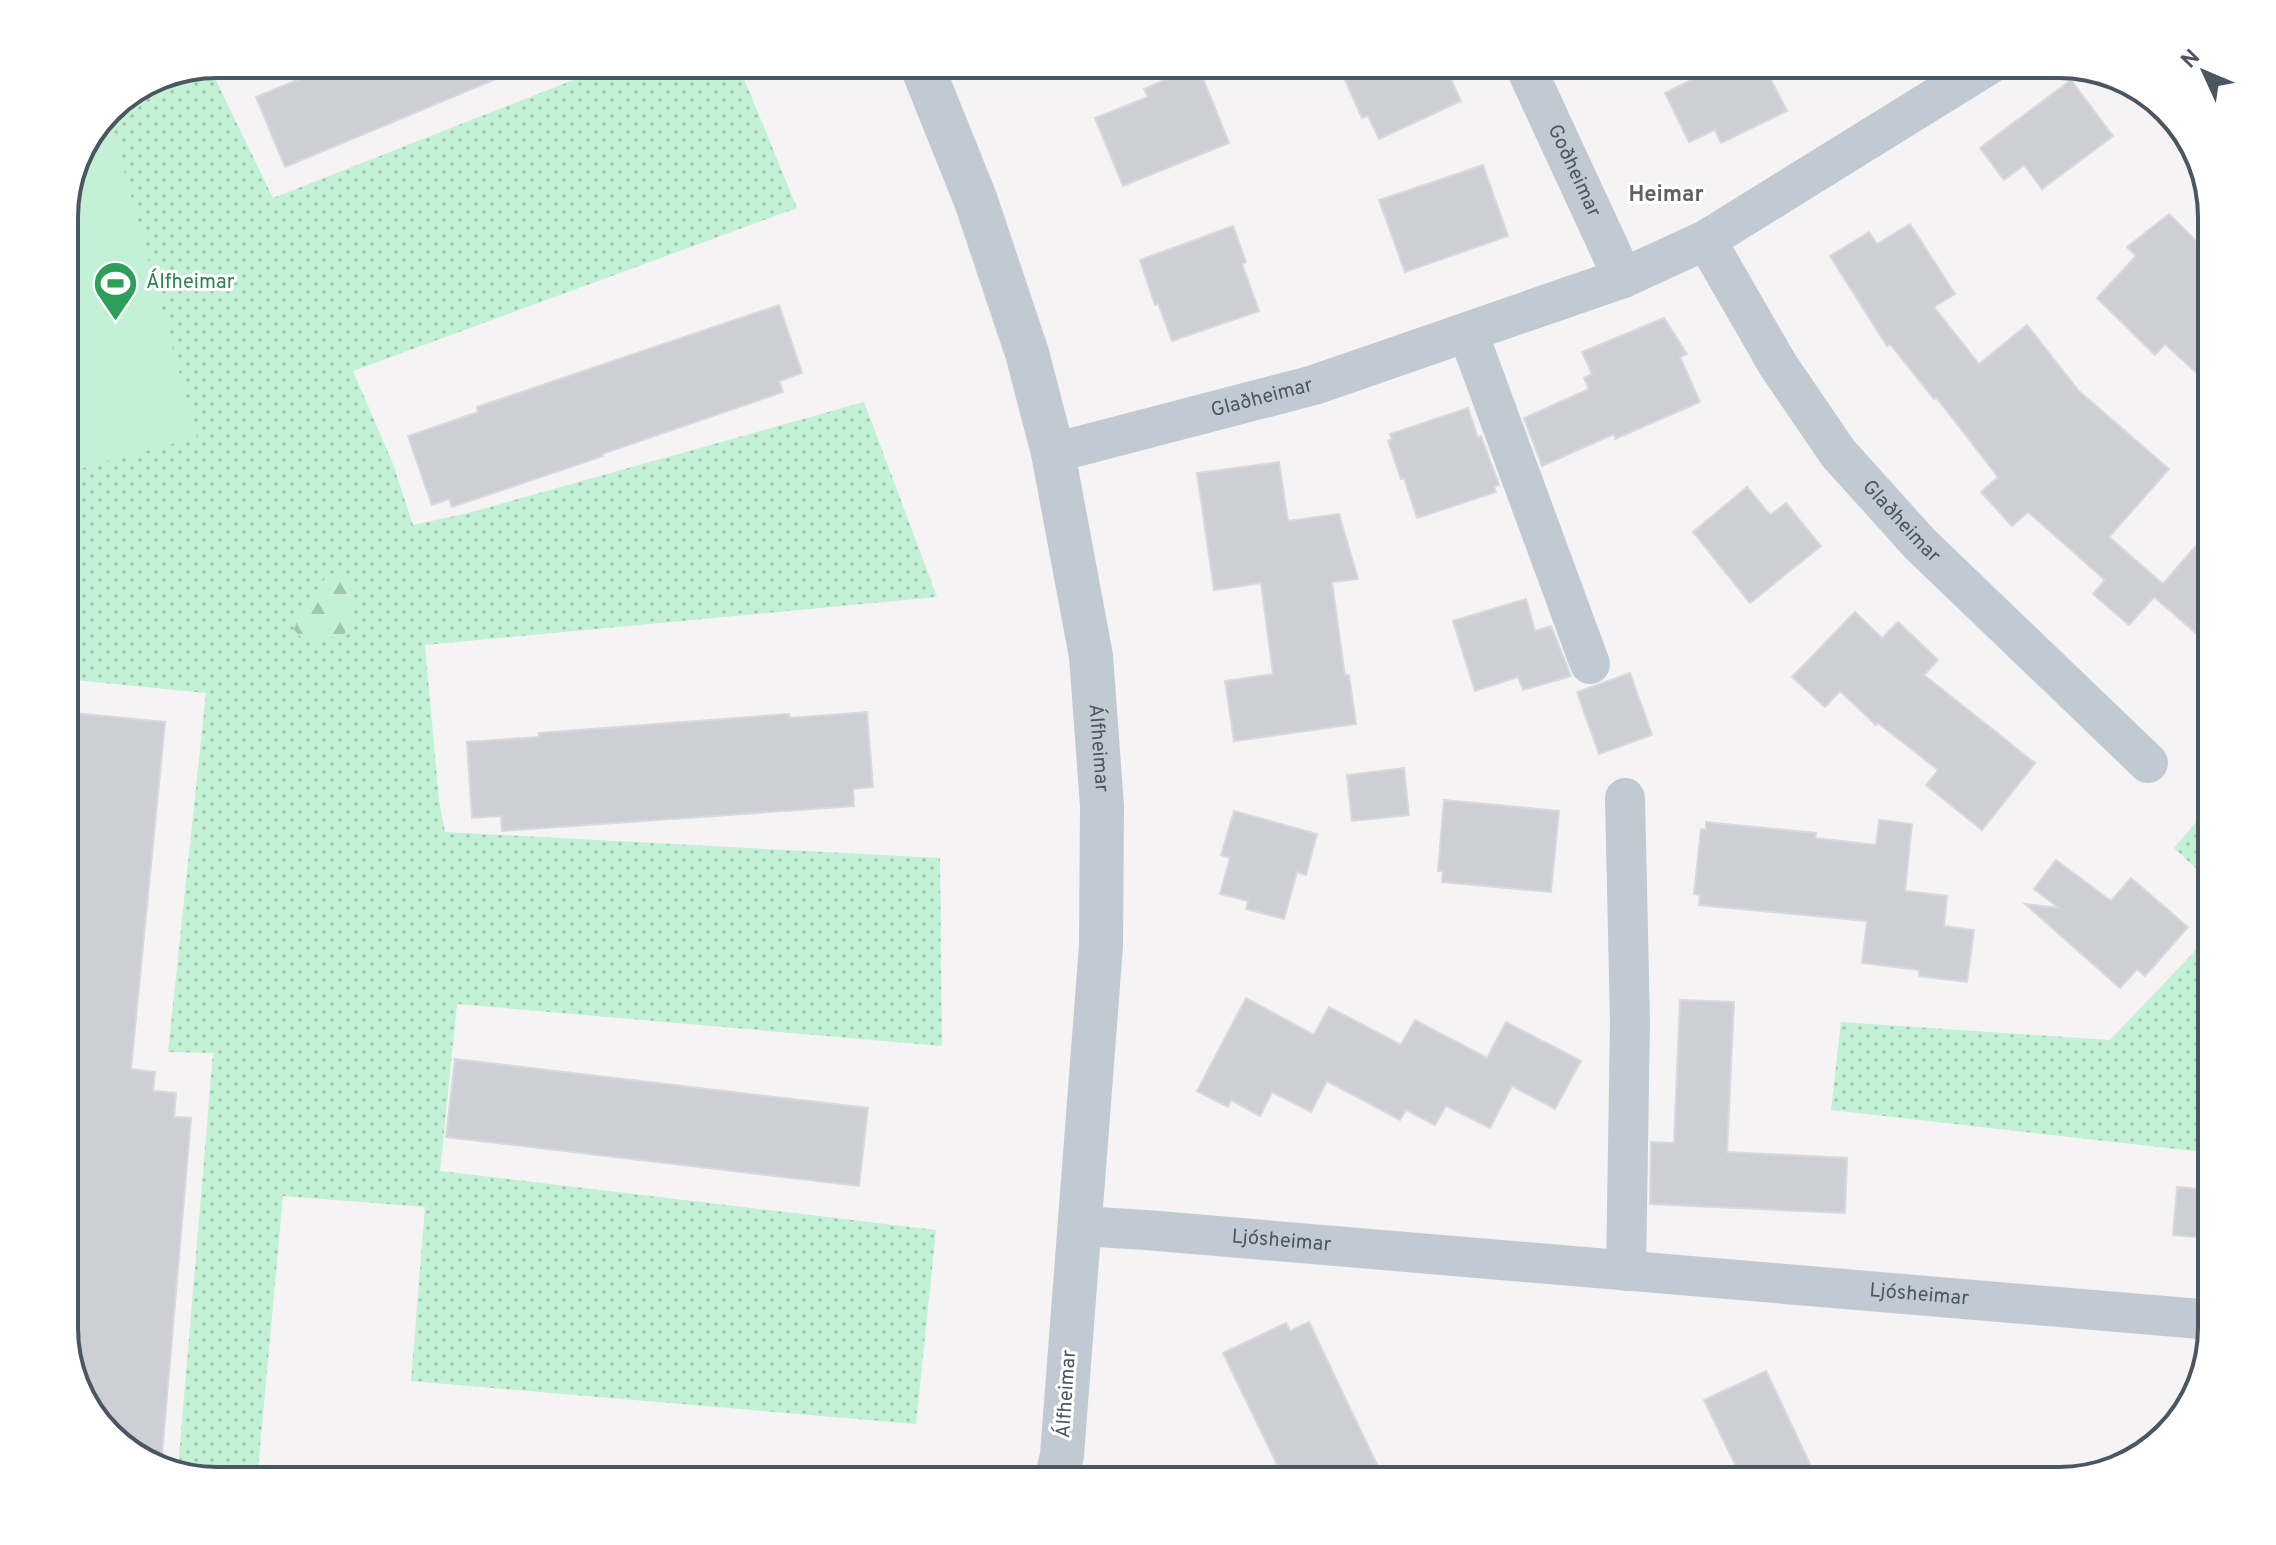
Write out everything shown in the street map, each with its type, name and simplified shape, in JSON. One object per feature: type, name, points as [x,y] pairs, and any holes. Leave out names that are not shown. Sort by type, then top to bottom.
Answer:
[{"type":"street","name":"Álfheimar","points":[[927,78],[976,201],[1027,353],[1053,453],[1091,656],[1102,806],[1101,946],[1061,1467]]},
{"type":"street","name":"Goðheimar","points":[[1530,78],[1623,278]]},
{"type":"street","name":"Glaðheimar","points":[[1053,453],[1314,385],[1623,278],[1706,240],[1967,78]]},
{"type":"street","name":"Glaðheimar","points":[[1706,240],[1778,365],[1838,453],[1920,544],[2148,763]]},
{"type":"street","points":[[1468,333],[1590,664]]},
{"type":"street","points":[[1625,798],[1630,1022],[1626,1271]]},
{"type":"street","name":"Ljósheimar","points":[[1080,1226],[2198,1319]]},
{"type":"green space","points":[[215,78],[273,198],[578,78],[744,78],[797,208],[353,371],[393,464],[413,525],[468,513],[864,402],[937,597],[425,645],[439,800],[445,832],[940,858],[942,1046],[457,1004],[440,1171],[936,1230],[916,1424],[411,1381],[425,1207],[283,1196],[258,1467],[199,1466],[179,1461],[213,1053],[168,1052],[206,693],[78,680],[78,208],[92,155],[119,119],[140,101],[164,89],[190,81]]},
{"type":"green space","name":"Álfheimar","points":[[112,127],[197,437],[78,469],[78,208],[92,155]]},
{"type":"green space","points":[[342,571],[352,581],[354,619],[342,637],[302,638],[294,630],[298,617],[327,576]]},
{"type":"green space","points":[[2198,820],[2198,870],[2174,848]]},
{"type":"green space","points":[[2198,948],[2198,1151],[1831,1110],[1841,1022],[2110,1040]]},
{"type":"building","points":[[302,78],[498,78],[285,167],[256,97]]},
{"type":"building","points":[[1170,78],[1203,78],[1229,143],[1123,186],[1095,118],[1148,97],[1144,89]]},
{"type":"building","points":[[1344,78],[1450,78],[1461,101],[1379,139],[1368,116],[1362,118]]},
{"type":"building","points":[[1770,78],[1787,111],[1721,143],[1715,130],[1689,142],[1665,93],[1691,80]]},
{"type":"building","points":[[2071,80],[2113,136],[2042,189],[2024,165],[2004,180],[1980,148]]},
{"type":"building","points":[[1483,165],[1508,236],[1405,272],[1379,200]]},
{"type":"building","points":[[2169,214],[2198,243],[2198,374],[2165,344],[2155,355],[2097,298],[2136,256],[2127,247]]},
{"type":"building","points":[[1910,224],[1955,294],[1934,307],[1979,364],[2027,325],[2079,391],[2169,469],[2109,537],[2163,584],[2198,543],[2198,635],[2154,597],[2129,625],[2093,594],[2105,580],[2028,512],[2012,526],[1981,492],[1998,477],[1936,397],[1934,399],[1890,344],[1887,346],[1830,256],[1869,232],[1877,244]]},
{"type":"building","points":[[1233,226],[1246,262],[1242,264],[1259,311],[1172,341],[1158,303],[1155,305],[1140,260]]},
{"type":"building","points":[[779,305],[802,373],[779,381],[783,392],[452,507],[449,499],[432,505],[408,436],[478,412],[477,407]]},
{"type":"building","points":[[1664,318],[1687,354],[1680,357],[1700,402],[1615,439],[1614,434],[1542,466],[1524,418],[1589,389],[1584,378],[1592,374],[1582,352]]},
{"type":"building","points":[[1468,408],[1499,485],[1494,487],[1496,492],[1417,518],[1388,441],[1392,439],[1390,434]]},
{"type":"building","points":[[1279,462],[1288,521],[1339,514],[1358,579],[1332,582],[1345,676],[1349,675],[1356,724],[1234,741],[1225,681],[1273,674],[1261,583],[1214,590],[1197,473]]},
{"type":"building","points":[[1747,487],[1770,515],[1786,503],[1821,546],[1750,603],[1693,532]]},
{"type":"building","points":[[1526,599],[1535,631],[1551,626],[1571,676],[1523,690],[1518,677],[1475,691],[1453,621]]},
{"type":"building","points":[[1855,612],[1882,638],[1898,622],[1938,660],[1924,675],[2035,763],[1982,830],[1926,785],[1938,770],[1878,723],[1876,725],[1840,691],[1825,707],[1792,677]]},
{"type":"building","points":[[1630,673],[1652,735],[1599,754],[1577,692]]},
{"type":"building","points":[[867,712],[873,787],[853,789],[854,806],[502,831],[501,816],[472,818],[467,742],[539,737],[539,733],[789,714],[790,718]]},
{"type":"building","points":[[78,713],[165,722],[131,1069],[155,1072],[153,1091],[176,1093],[174,1117],[191,1118],[162,1454],[140,1444],[107,1413],[89,1381],[78,1337]]},
{"type":"building","points":[[1404,768],[1409,815],[1352,821],[1347,775]]},
{"type":"building","points":[[1444,800],[1559,811],[1551,892],[1442,882],[1443,871],[1438,871]]},
{"type":"building","points":[[1234,811],[1317,834],[1306,875],[1297,872],[1284,919],[1246,909],[1248,901],[1220,894],[1230,858],[1221,855]]},
{"type":"building","points":[[1879,820],[1912,824],[1905,891],[1947,896],[1944,926],[1974,930],[1967,982],[1919,976],[1919,970],[1862,963],[1867,921],[1699,905],[1700,895],[1694,894],[1701,829],[1706,830],[1706,822],[1816,833],[1815,838],[1876,845]]},
{"type":"building","points":[[2056,860],[2111,901],[2131,878],[2188,927],[2145,976],[2137,969],[2120,988],[2025,904],[2059,908],[2034,889]]},
{"type":"building","points":[[1246,998],[1314,1035],[1329,1007],[1401,1045],[1415,1020],[1487,1058],[1506,1022],[1581,1061],[1555,1109],[1512,1086],[1490,1128],[1446,1106],[1435,1125],[1406,1110],[1400,1120],[1327,1081],[1311,1112],[1272,1092],[1260,1116],[1231,1100],[1228,1107],[1197,1091]]},
{"type":"building","points":[[1680,1000],[1734,1002],[1727,1152],[1847,1158],[1845,1213],[1650,1204],[1651,1142],[1674,1143]]},
{"type":"building","points":[[455,1059],[868,1108],[859,1186],[446,1137]]},
{"type":"building","points":[[2177,1187],[2198,1189],[2198,1237],[2173,1235]]},
{"type":"building","points":[[1309,1322],[1378,1467],[1278,1467],[1223,1353],[1286,1323],[1290,1331]]},
{"type":"building","points":[[1766,1371],[1811,1467],[1736,1467],[1704,1400]]},
{"type":"place","name":"Álfheimar","points":[[115,322]]},
{"type":"district","name":"Heimar","points":[[1666,195]]}]
